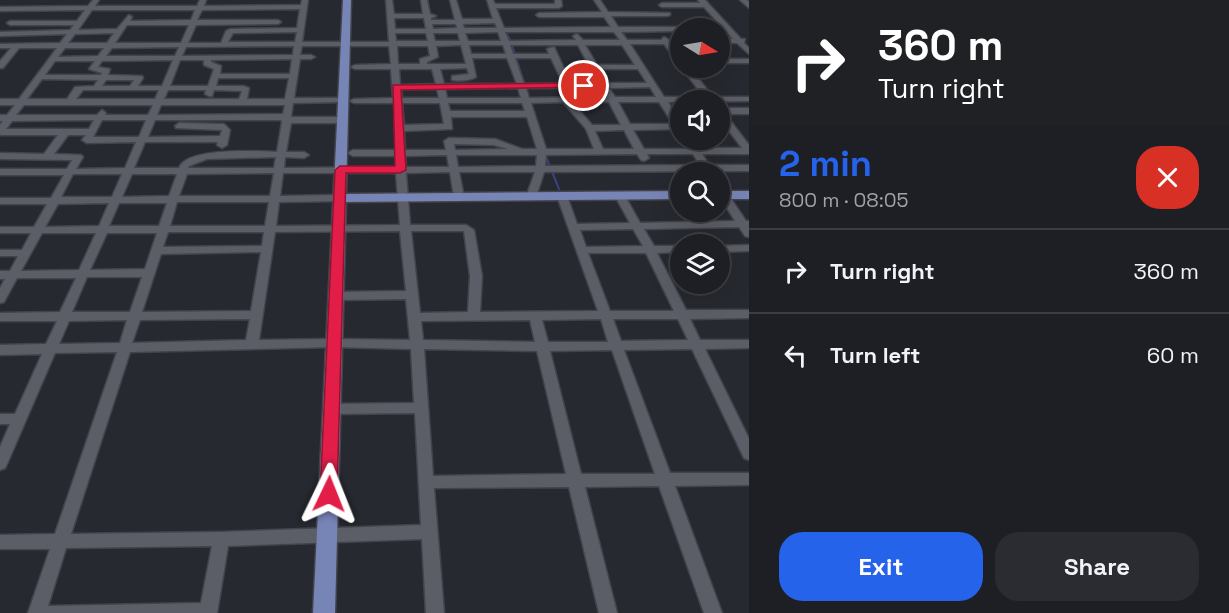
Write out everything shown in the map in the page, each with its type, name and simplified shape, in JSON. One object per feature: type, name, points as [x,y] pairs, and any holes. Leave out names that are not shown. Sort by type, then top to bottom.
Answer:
[{"type":"main road","points":[[324,613],[342,120],[348,101],[344,43],[346,0]]},
{"type":"main road","points":[[730,194],[749,195]]},
{"type":"main road","points":[[340,198],[670,195]]},
{"type":"street","points":[[29,0],[9,23],[80,23]]},
{"type":"street","points":[[0,132],[96,0]]},
{"type":"street","points":[[97,88],[107,70],[93,69],[117,31],[130,16],[155,15],[164,0]]},
{"type":"street","points":[[389,0],[400,128],[402,198],[422,408],[435,613]]},
{"type":"street","points":[[424,0],[434,57],[423,61],[424,67]]},
{"type":"street","points":[[396,87],[473,75],[453,0]]},
{"type":"street","points":[[531,196],[540,170],[542,152],[522,85],[491,3],[559,6],[558,0]]},
{"type":"street","points":[[597,0],[670,111]]},
{"type":"street","points":[[743,0],[749,6]]},
{"type":"street","points":[[660,3],[703,3],[715,18]]},
{"type":"street","points":[[660,3],[671,18]]},
{"type":"street","points":[[0,9],[160,8],[201,4],[236,8],[268,4],[304,4],[252,345]]},
{"type":"street","points":[[0,464],[201,4]]},
{"type":"street","points":[[534,6],[545,29]]},
{"type":"street","points":[[236,8],[235,14],[251,15],[245,31]]},
{"type":"street","points":[[645,14],[670,46]]},
{"type":"street","points":[[538,15],[668,14]]},
{"type":"street","points":[[391,16],[497,21]]},
{"type":"street","points":[[0,17],[14,17]]},
{"type":"street","points":[[124,23],[278,22]]},
{"type":"street","points":[[25,32],[33,23]]},
{"type":"street","points":[[574,29],[651,169]]},
{"type":"street","points":[[0,46],[344,43],[430,31],[670,29]]},
{"type":"street","points":[[224,45],[228,31],[299,30]]},
{"type":"street","points":[[533,30],[554,56],[563,75],[641,67]]},
{"type":"street","points":[[0,34],[117,31]]},
{"type":"street","points":[[730,34],[749,52]]},
{"type":"street","points":[[392,37],[432,43],[667,42]]},
{"type":"street","points":[[730,41],[749,41]]},
{"type":"street","points":[[249,76],[257,44]]},
{"type":"street","points":[[0,66],[17,46]]},
{"type":"street","points":[[468,56],[554,56]]},
{"type":"street","points":[[54,58],[311,57]]},
{"type":"street","points":[[198,121],[218,67],[207,63],[208,58]]},
{"type":"street","points":[[730,61],[749,61]]},
{"type":"street","points":[[355,67],[470,66]]},
{"type":"street","points":[[400,128],[447,128],[447,114],[436,67]]},
{"type":"street","points":[[216,76],[293,76]]},
{"type":"street","points":[[40,77],[139,78],[133,88]]},
{"type":"street","points":[[439,82],[522,85],[653,85]]},
{"type":"street","points":[[70,102],[80,88],[243,88],[246,90],[242,102]]},
{"type":"street","points":[[565,99],[590,128],[600,152]]},
{"type":"street","points":[[0,102],[205,103],[670,99]]},
{"type":"street","points":[[730,99],[749,99]]},
{"type":"street","points":[[109,102],[87,140],[224,139]]},
{"type":"street","points":[[730,112],[749,111]]},
{"type":"street","points":[[447,114],[531,114]]},
{"type":"street","points":[[0,118],[150,117],[198,121],[286,118],[342,120]]},
{"type":"street","points":[[179,126],[198,121],[225,128],[219,155]]},
{"type":"street","points":[[590,128],[670,127]]},
{"type":"street","points":[[730,130],[749,151]]},
{"type":"street","points":[[0,132],[91,132]]},
{"type":"street","points":[[48,155],[65,132]]},
{"type":"street","points":[[695,151],[702,162]]},
{"type":"street","points":[[353,153],[749,151]]},
{"type":"street","points":[[36,613],[185,164],[189,160],[219,155],[304,154]]},
{"type":"street","points":[[451,154],[459,197]]},
{"type":"street","points":[[0,156],[78,156],[0,299]]},
{"type":"street","points":[[730,169],[749,168]]},
{"type":"street","points":[[0,172],[670,170]]},
{"type":"street","points":[[562,196],[713,613]]},
{"type":"street","points":[[620,196],[650,249],[749,454]]},
{"type":"street","points":[[0,201],[340,198]]},
{"type":"street","points":[[730,205],[747,227]]},
{"type":"street","points":[[573,227],[747,227]]},
{"type":"street","points":[[0,230],[461,228],[469,230],[476,276],[474,316]]},
{"type":"street","points":[[730,249],[749,248]]},
{"type":"street","points":[[156,251],[266,249]]},
{"type":"street","points":[[582,250],[670,249]]},
{"type":"street","points":[[0,253],[25,253]]},
{"type":"street","points":[[0,275],[149,273]]},
{"type":"street","points":[[336,296],[412,295]]},
{"type":"street","points":[[415,317],[749,314]]},
{"type":"street","points":[[0,318],[256,315]]},
{"type":"street","points":[[535,316],[608,613]]},
{"type":"street","points":[[0,350],[334,343],[542,347],[749,344]]},
{"type":"street","points":[[331,409],[422,408]]},
{"type":"street","points":[[0,419],[20,419]]},
{"type":"street","points":[[426,482],[749,479]]},
{"type":"street","points":[[0,542],[222,539],[429,532]]},
{"type":"street","points":[[51,613],[208,612],[222,539]]},
{"type":"waterway","points":[[504,29],[510,39],[531,103]]},
{"type":"waterway","points":[[530,101],[538,124]]},
{"type":"waterway","points":[[545,154],[559,189]]},
{"type":"route","points":[[329,494],[340,170],[400,170],[400,128],[396,87],[584,86]]}]
